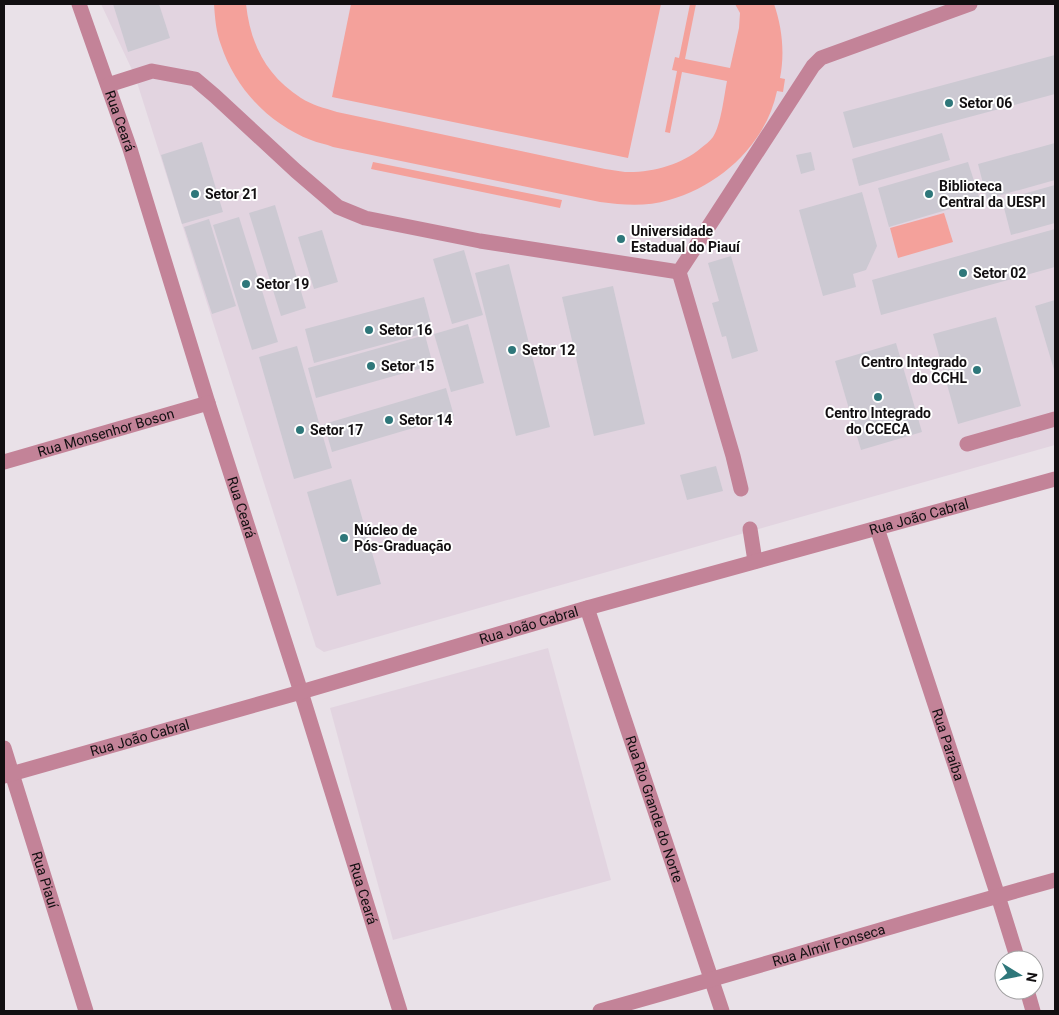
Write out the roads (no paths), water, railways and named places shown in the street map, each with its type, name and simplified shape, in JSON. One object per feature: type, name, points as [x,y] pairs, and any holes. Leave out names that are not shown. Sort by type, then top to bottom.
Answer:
[{"type":"street","name":"Rua Ceará","points":[[79,4],[130,149],[400,1011]]},
{"type":"street","points":[[741,489],[679,272],[813,66],[821,58],[970,4]]},
{"type":"street","points":[[108,85],[152,71],[195,79],[338,207],[365,218],[480,241],[679,272]]},
{"type":"street","name":"Rua Monsenhor Boson","points":[[4,462],[208,403]]},
{"type":"street","points":[[967,444],[1055,418]]},
{"type":"street","name":"Rua João Cabral","points":[[8,775],[587,608],[1055,479]]},
{"type":"street","name":"Rua Paraíba","points":[[877,528],[1015,950]]},
{"type":"street","points":[[750,529],[755,562]]},
{"type":"street","name":"Rua Rio Grande do Norte","points":[[587,608],[722,1011]]},
{"type":"street","name":"Rua Piauí","points":[[4,748],[8,775],[86,1011]]},
{"type":"street","name":"Rua Almir Fonseca","points":[[600,1011],[1055,880]]},
{"type":"place","name":"Setor 06","points":[[949,103]]},
{"type":"place","name":"Setor 21","points":[[195,194]]},
{"type":"place","name":"Biblioteca Central da UESPI","points":[[929,194]]},
{"type":"place","name":"Universidade Estadual do Piauí","points":[[621,239]]},
{"type":"place","name":"Setor 02","points":[[963,273]]},
{"type":"place","name":"Setor 19","points":[[246,284]]},
{"type":"place","name":"Setor 16","points":[[369,330]]},
{"type":"place","name":"Setor 12","points":[[512,350]]},
{"type":"place","name":"Setor 15","points":[[371,366]]},
{"type":"place","name":"Centro Integrado do CCHL","points":[[977,370]]},
{"type":"place","name":"Centro Integrado do CCECA","points":[[878,397]]},
{"type":"place","name":"Setor 14","points":[[389,420]]},
{"type":"place","name":"Setor 17","points":[[300,430]]},
{"type":"place","name":"Núcleo de Pós-Graduação","points":[[344,538]]}]
